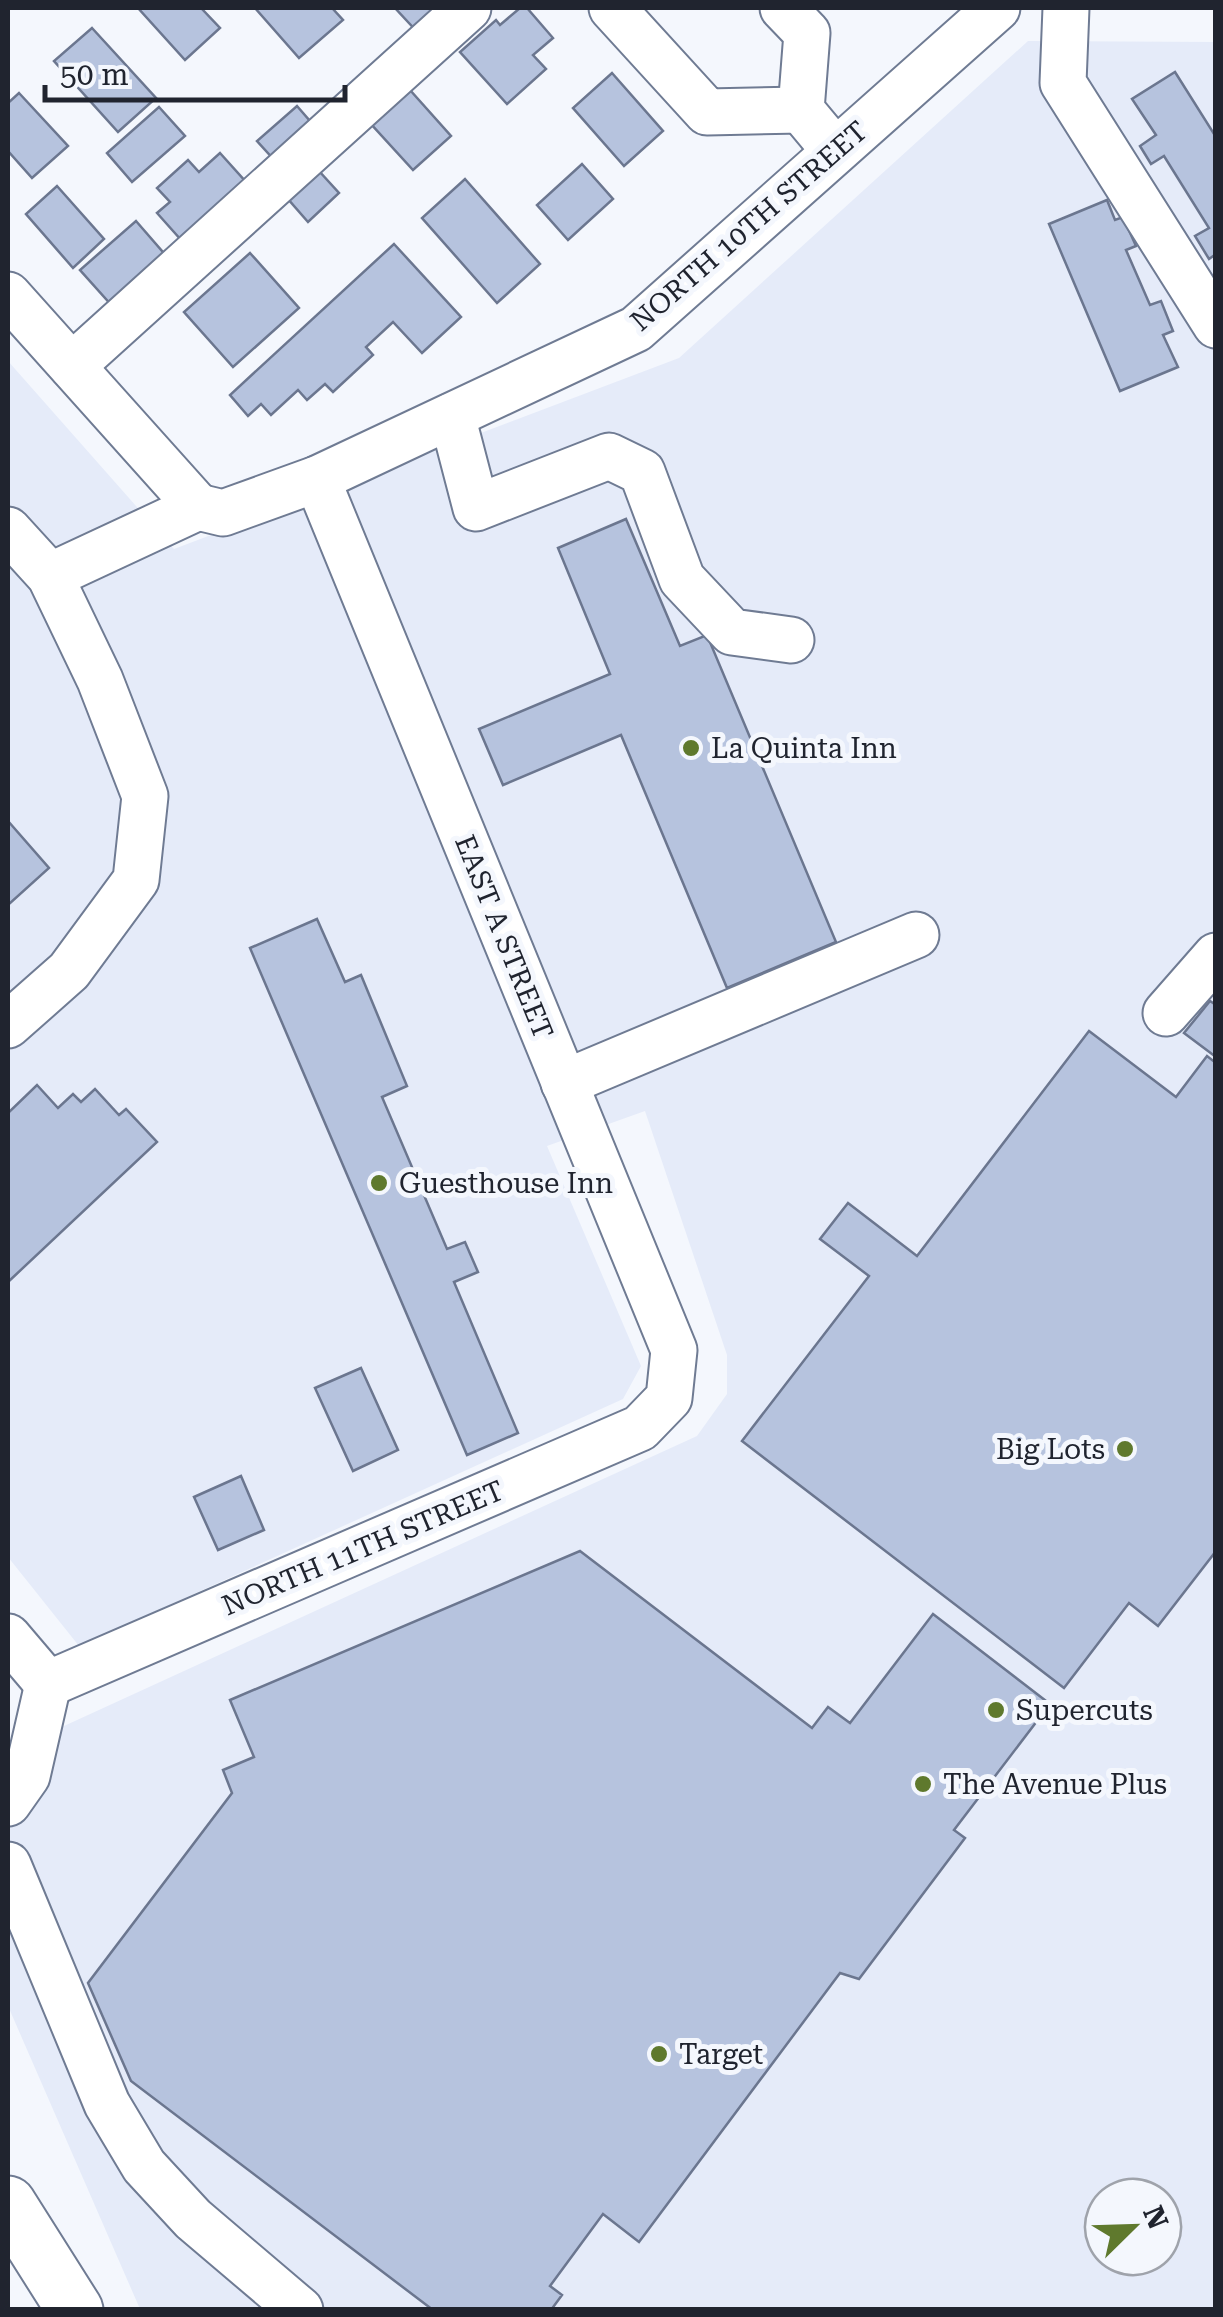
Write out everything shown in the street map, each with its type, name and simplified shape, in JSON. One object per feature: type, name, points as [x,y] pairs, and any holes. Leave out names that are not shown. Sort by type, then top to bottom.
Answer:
[{"type":"highway","points":[[8,2204],[75,2310]]},
{"type":"street","points":[[72,366],[468,8]]},
{"type":"street","points":[[612,8],[706,112],[801,110]]},
{"type":"street","points":[[784,8],[807,33],[801,110],[835,151]]},
{"type":"street","name":"NORTH 10TH STREET","points":[[198,507],[222,513],[316,479],[636,329],[997,8]]},
{"type":"street","points":[[1066,8],[1063,83],[1216,325]]},
{"type":"street","points":[[8,295],[198,507],[50,576]]},
{"type":"street","points":[[452,416],[476,508],[609,456],[642,472],[682,579],[732,632],[791,640]]},
{"type":"street","name":"EAST A STREET","points":[[316,479],[674,1350],[669,1398]]},
{"type":"street","points":[[8,530],[50,576],[100,680],[145,796],[136,880],[69,971],[8,1026]]},
{"type":"street","points":[[564,1083],[916,935]]},
{"type":"street","points":[[1166,1014],[1216,956]]},
{"type":"street","name":"NORTH 11TH STREET","points":[[48,1684],[640,1428],[669,1398]]},
{"type":"street","points":[[8,1637],[48,1684],[28,1776],[8,1802]]},
{"type":"street","points":[[8,1865],[107,2104],[144,2166],[193,2219],[300,2310]]},
{"type":"shaded area","points":[[1028,41],[1215,42],[1215,2309],[140,2309],[8,2006],[8,1739],[16,1748],[697,1436],[727,1394],[727,1355],[645,1111],[547,1146],[641,1366],[623,1399],[79,1646],[8,1557],[8,361],[174,549],[679,358]]},
{"type":"building","points":[[138,8],[201,8],[220,28],[185,60]]},
{"type":"building","points":[[255,8],[332,8],[343,20],[299,58]]},
{"type":"building","points":[[395,8],[455,8],[422,37]]},
{"type":"building","points":[[520,8],[527,8],[553,38],[533,55],[546,69],[507,104],[460,52],[496,20],[500,25]]},
{"type":"building","points":[[92,28],[156,98],[118,132],[54,61]]},
{"type":"building","points":[[1175,72],[1216,137],[1216,254],[1209,259],[1195,236],[1209,228],[1164,156],[1151,164],[1140,146],[1156,135],[1132,99]]},
{"type":"building","points":[[612,73],[663,131],[624,166],[573,108]]},
{"type":"building","points":[[410,90],[451,136],[413,170],[371,124]]},
{"type":"building","points":[[19,93],[68,146],[32,178],[8,151],[8,103]]},
{"type":"building","points":[[297,106],[316,128],[277,163],[257,141]]},
{"type":"building","points":[[159,107],[185,136],[132,182],[107,153]]},
{"type":"building","points":[[220,153],[246,182],[182,241],[157,213],[170,202],[157,188],[188,160],[199,172]]},
{"type":"building","points":[[582,164],[613,199],[568,240],[537,205]]},
{"type":"building","points":[[319,171],[339,193],[308,222],[288,199]]},
{"type":"building","points":[[465,179],[540,264],[497,303],[422,218]]},
{"type":"building","points":[[57,186],[104,239],[73,268],[26,214]]},
{"type":"building","points":[[1107,200],[1115,220],[1123,217],[1136,246],[1126,250],[1150,305],[1161,301],[1173,331],[1163,335],[1178,367],[1120,391],[1049,224]]},
{"type":"building","points":[[136,221],[169,259],[114,308],[80,270]]},
{"type":"building","points":[[394,244],[461,317],[422,353],[393,322],[366,347],[373,355],[333,392],[325,384],[307,400],[298,390],[271,415],[261,404],[248,416],[230,395]]},
{"type":"building","points":[[250,253],[299,308],[233,367],[184,312]]},
{"type":"building","name":"La Quinta Inn","points":[[626,519],[680,646],[707,635],[836,942],[727,988],[621,735],[503,785],[479,729],[610,674],[558,548]]},
{"type":"building","points":[[8,821],[49,868],[8,905]]},
{"type":"building","points":[[317,919],[345,982],[361,975],[407,1086],[382,1097],[447,1249],[465,1242],[478,1272],[454,1282],[518,1433],[467,1455],[250,948]]},
{"type":"building","points":[[1210,1001],[1216,1005],[1216,1057],[1184,1033]]},
{"type":"building","points":[[1089,1031],[1176,1097],[1207,1056],[1216,1063],[1216,1551],[1158,1626],[1129,1603],[1064,1688],[742,1441],[869,1276],[820,1239],[848,1203],[917,1256]]},
{"type":"building","points":[[37,1085],[58,1108],[73,1094],[81,1102],[95,1089],[119,1115],[126,1109],[157,1142],[8,1282],[8,1113]]},
{"type":"building","points":[[361,1368],[398,1450],[353,1471],[315,1388]]},
{"type":"building","points":[[241,1476],[264,1530],[218,1550],[194,1497]]},
{"type":"building","points":[[580,1551],[812,1728],[828,1707],[850,1723],[933,1614],[1050,1704],[954,1830],[965,1838],[859,1979],[840,1973],[639,2242],[603,2214],[550,2286],[562,2295],[551,2310],[433,2310],[131,2081],[88,1983],[232,1793],[223,1770],[254,1757],[230,1700]]},
{"type":"place","name":"La Quinta Inn","points":[[691,748]]},
{"type":"place","name":"Guesthouse Inn","points":[[379,1183]]},
{"type":"place","name":"Big Lots","points":[[1125,1449]]},
{"type":"place","name":"Supercuts","points":[[996,1710]]},
{"type":"place","name":"The Avenue Plus","points":[[923,1784]]},
{"type":"place","name":"Target","points":[[659,2054]]}]
